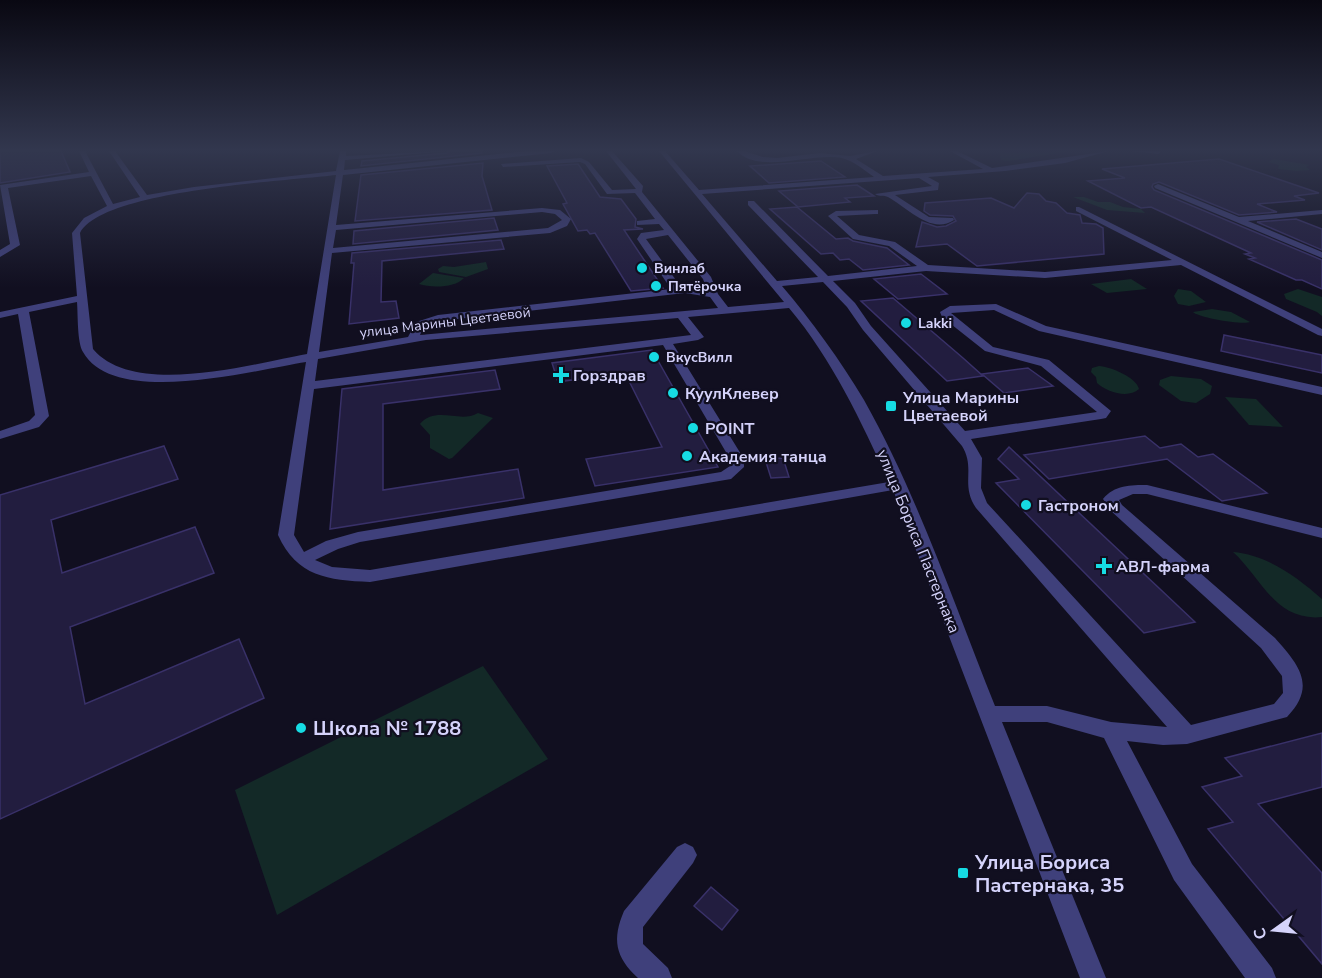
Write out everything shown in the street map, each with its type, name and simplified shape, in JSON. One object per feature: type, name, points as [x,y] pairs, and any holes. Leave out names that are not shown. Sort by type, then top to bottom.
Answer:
[{"type":"street","points":[[0,254],[15,245],[4,197]]},
{"type":"street","points":[[102,197],[106,209]]},
{"type":"street","points":[[0,315],[82,298],[76,232],[86,220],[106,209],[153,197]]},
{"type":"street","points":[[337,197],[286,535],[289,546],[302,560],[320,570],[341,575],[370,576],[898,485]]},
{"type":"street","points":[[642,197],[708,279],[713,294],[725,310]]},
{"type":"street","name":"улица Бориса Пастернака","points":[[701,197],[793,304],[822,342],[853,393],[898,485],[1093,978]]},
{"type":"street","points":[[887,197],[927,220],[950,220]]},
{"type":"street","points":[[1184,197],[1322,255]]},
{"type":"street","points":[[751,203],[851,305],[867,328],[962,436],[976,463],[973,479],[974,493],[981,505],[1187,735]]},
{"type":"street","points":[[1079,209],[1322,333]]},
{"type":"street","points":[[328,251],[550,230],[564,224],[567,219],[558,212],[542,210],[332,228]]},
{"type":"street","points":[[875,212],[836,213],[831,216],[856,237],[892,244],[926,268]]},
{"type":"street","points":[[1238,219],[1322,212]]},
{"type":"street","points":[[639,223],[661,221]]},
{"type":"street","points":[[366,247],[367,225]]},
{"type":"street","points":[[670,232],[644,235],[641,238],[678,291]]},
{"type":"street","points":[[776,284],[926,268],[1045,275],[1182,262]]},
{"type":"street","points":[[412,339],[420,324],[438,318],[678,291],[696,290],[713,294]]},
{"type":"street","name":"улица Марины Цветаевой","points":[[82,298],[87,350],[92,358],[104,367],[138,376],[179,378],[225,374],[412,339],[793,304]]},
{"type":"street","points":[[962,436],[1101,415],[1104,411],[1044,363],[998,352],[985,346],[946,315],[947,311],[953,309],[996,307],[1043,329],[1322,391]]},
{"type":"street","points":[[0,435],[26,428],[38,422],[42,416],[23,310]]},
{"type":"street","points":[[308,386],[698,337],[681,314]]},
{"type":"street","points":[[302,560],[332,545],[358,537],[726,476],[737,467],[737,459],[666,341]]},
{"type":"street","points":[[988,714],[1047,714],[1111,731],[1151,735],[1187,735],[1280,711],[1292,699],[1294,682],[1288,666],[1268,643],[1116,508],[1111,501],[1113,496],[1136,490],[1158,491],[1212,508],[1267,518],[1322,533]]},
{"type":"street","points":[[1111,731],[1183,872],[1262,978]]},
{"type":"street","points":[[657,978],[632,954],[629,945],[629,929],[633,920],[685,855]]},
{"type":"green space","points":[[1073,197],[1110,202],[1123,207],[1141,209],[1145,213],[1107,210]]},
{"type":"green space","points":[[486,262],[488,269],[466,277],[439,272],[438,269],[443,266],[454,267]]},
{"type":"green space","points":[[433,273],[464,278],[455,284],[443,286],[419,284]]},
{"type":"green space","points":[[1131,279],[1147,289],[1107,293],[1091,284]]},
{"type":"green space","points":[[1178,289],[1191,291],[1206,302],[1189,306],[1178,304],[1174,296]]},
{"type":"green space","points":[[1298,289],[1322,297],[1322,316],[1286,299],[1284,294]]},
{"type":"green space","points":[[1212,309],[1231,312],[1250,322],[1239,323],[1203,317],[1193,312]]},
{"type":"green space","points":[[1099,366],[1110,368],[1128,377],[1139,389],[1124,394],[1106,389],[1097,383],[1096,377],[1091,372],[1092,368]]},
{"type":"green space","points":[[1171,376],[1201,379],[1212,386],[1210,394],[1196,403],[1181,401],[1159,385],[1160,380]]},
{"type":"green space","points":[[1225,397],[1256,399],[1283,427],[1249,425]]},
{"type":"green space","points":[[478,413],[493,418],[452,458],[449,459],[430,448],[430,435],[420,424],[426,419],[441,415],[464,417]]},
{"type":"green space","points":[[1233,552],[1270,562],[1302,583],[1322,599],[1322,617],[1306,617],[1281,605],[1270,596]]},
{"type":"green space","points":[[483,666],[548,759],[277,915],[235,790]]},
{"type":"building","points":[[358,197],[488,197],[492,210],[355,221]]},
{"type":"building","points":[[564,197],[621,199],[636,219],[635,227],[643,229],[624,230],[663,288],[631,291],[595,233],[590,234],[587,230],[578,231],[563,204],[567,203]]},
{"type":"building","points":[[786,197],[865,197],[845,198],[850,202],[798,207]]},
{"type":"building","points":[[1024,197],[1042,197],[1046,201],[1056,203],[1067,213],[1080,215],[1082,223],[1096,224],[1103,228],[1104,254],[977,266],[947,244],[916,247],[922,222],[937,227],[956,221],[953,216],[930,215],[924,211],[925,203],[991,198],[1014,208]]},
{"type":"building","points":[[1119,197],[1170,197],[1322,260],[1322,289],[1249,259],[1255,258],[1245,254],[1251,253],[1151,207],[1141,208]]},
{"type":"building","points":[[1194,197],[1296,197],[1305,200],[1257,204],[1277,212],[1239,215]]},
{"type":"building","points":[[797,207],[836,239],[848,238],[887,248],[909,265],[863,270],[849,259],[840,260],[833,253],[821,254],[770,209]]},
{"type":"building","points":[[494,218],[498,230],[353,244],[354,231]]},
{"type":"building","points":[[1296,219],[1322,229],[1322,250],[1257,222]]},
{"type":"building","points":[[501,240],[504,249],[382,261],[381,302],[396,301],[399,318],[349,324],[354,263],[351,263],[352,253]]},
{"type":"building","points":[[921,274],[947,294],[898,299],[874,279]]},
{"type":"building","points":[[893,298],[983,376],[947,381],[861,301]]},
{"type":"building","points":[[1224,335],[1322,355],[1322,373],[1221,351]]},
{"type":"building","points":[[652,350],[718,467],[595,486],[586,459],[662,447],[625,373],[558,382],[552,363]]},
{"type":"building","points":[[1028,368],[1053,386],[1004,393],[982,374]]},
{"type":"building","points":[[495,370],[500,389],[383,404],[383,490],[518,469],[524,498],[330,529],[342,389]]},
{"type":"building","points":[[1145,436],[1160,448],[1181,444],[1198,457],[1213,454],[1267,493],[1222,501],[1167,459],[1049,479],[1024,455]]},
{"type":"building","points":[[164,446],[178,479],[51,520],[62,573],[195,527],[214,573],[70,627],[85,704],[239,639],[264,698],[0,819],[0,495]]},
{"type":"building","points":[[1009,447],[1195,622],[1144,633],[996,483],[1019,479],[998,459]]},
{"type":"building","points":[[783,458],[789,477],[771,478],[765,459]]},
{"type":"building","points":[[1322,733],[1322,787],[1258,804],[1322,873],[1322,964],[1208,829],[1233,822],[1202,787],[1242,776],[1225,758]]},
{"type":"building","points":[[711,887],[738,910],[722,930],[694,906]]},
{"type":"place","name":"Винлаб","points":[[642,268]]},
{"type":"place","name":"Пятёрочка","points":[[656,286]]},
{"type":"place","name":"Lakki","points":[[906,323]]},
{"type":"place","name":"ВкусВилл","points":[[654,357]]},
{"type":"place","name":"Горздрав","points":[[561,375]]},
{"type":"place","name":"КуулКлевер","points":[[673,393]]},
{"type":"place","name":"Улица Марины Цветаевой","points":[[891,406]]},
{"type":"place","name":"POINT","points":[[693,428]]},
{"type":"place","name":"Академия танца","points":[[687,456]]},
{"type":"place","name":"Гастроном","points":[[1026,505]]},
{"type":"place","name":"АВЛ-фарма","points":[[1104,566]]},
{"type":"place","name":"Школа № 1788","points":[[301,728]]},
{"type":"place","name":"Улица Бориса Пастернака, 35","points":[[963,873]]}]
